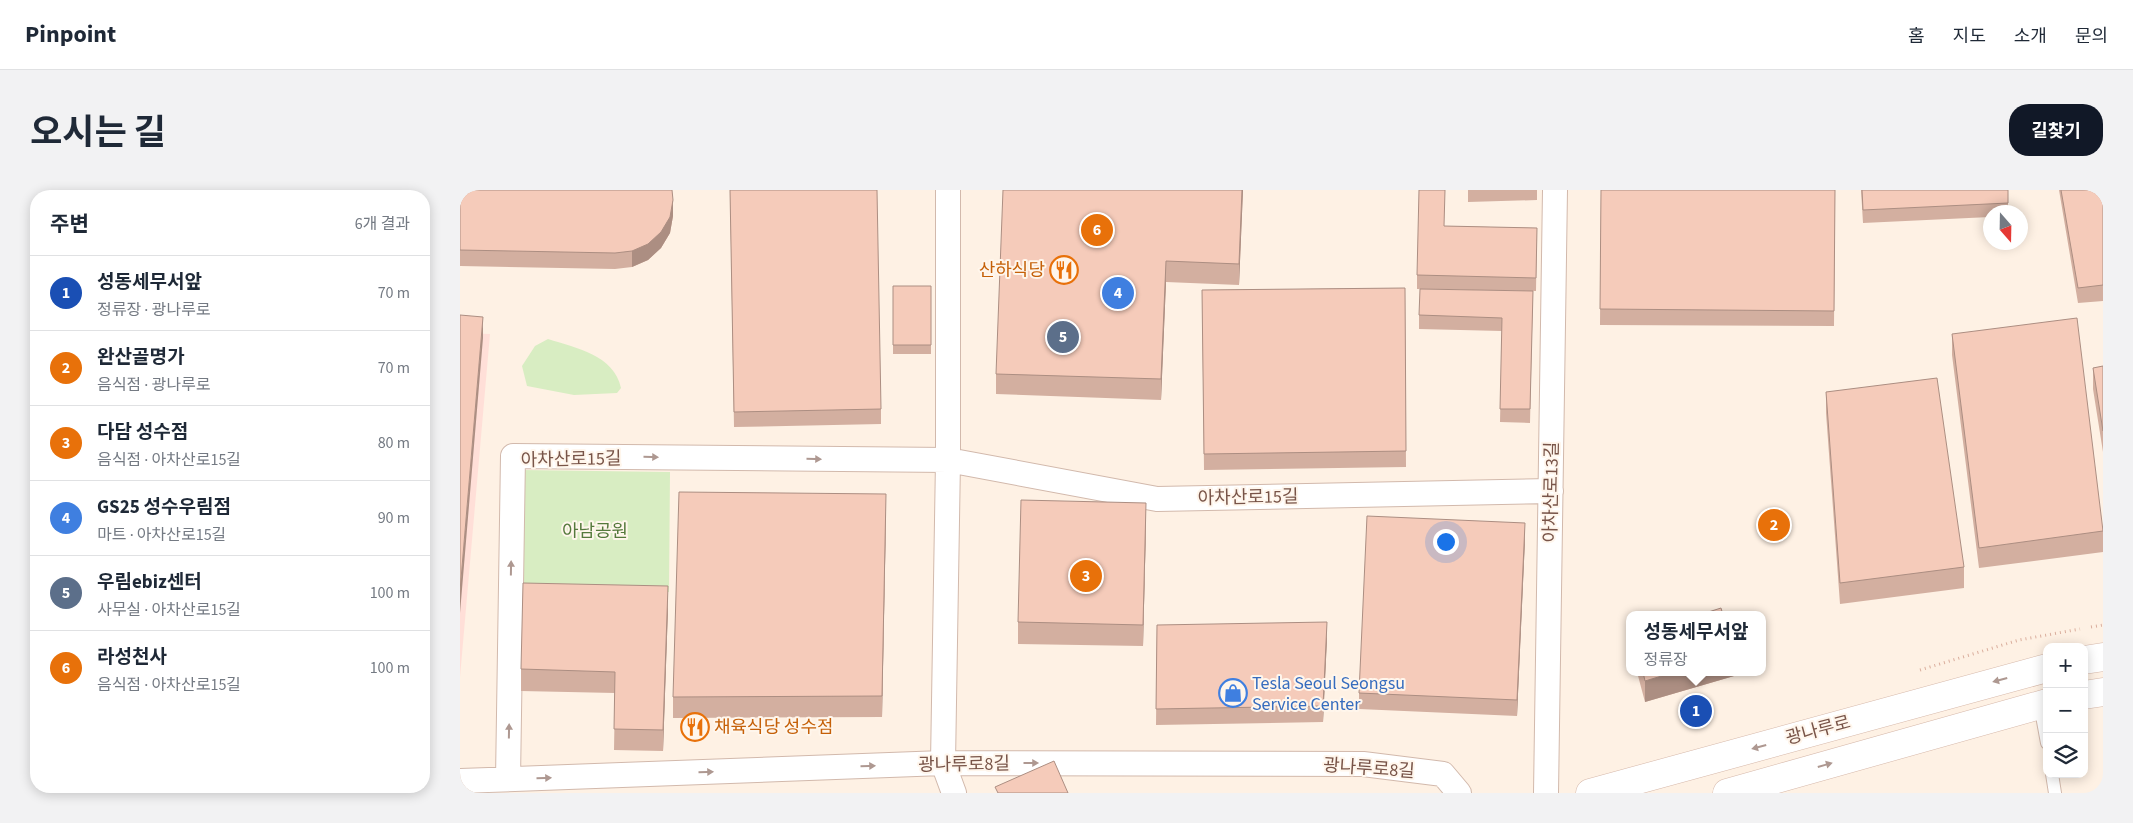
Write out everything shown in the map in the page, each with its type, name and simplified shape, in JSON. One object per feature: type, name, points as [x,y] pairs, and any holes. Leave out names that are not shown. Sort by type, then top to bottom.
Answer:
[{"type":"main road","points":[[2088,659],[2103,657]]},
{"type":"main road","name":"광나루로","points":[[1590,793],[2043,669]]},
{"type":"main road","points":[[2088,694],[2103,692]]},
{"type":"main road","name":"광나루로","points":[[1727,793],[2043,704]]},
{"type":"street","points":[[948,190],[948,460],[942,763],[954,793]]},
{"type":"street","name":"아차산로13길","points":[[1546,793],[1555,190]]},
{"type":"street","name":"아차산로15길","points":[[508,780],[513,456],[948,460],[1157,499],[1551,491]]},
{"type":"street","name":"광나루로8길","points":[[464,785],[508,780],[942,763],[1363,764],[1444,774],[1459,793]]},
{"type":"lane","points":[[2053,778],[2055,793]]},
{"type":"shaded area","points":[[460,333],[490,334],[460,677]]},
{"type":"green space","points":[[548,339],[582,350],[602,360],[611,368],[621,388],[617,393],[574,395],[527,386],[522,366],[535,346]]},
{"type":"green space","name":"아남공원","points":[[521,470],[670,472],[669,592],[519,590]]},
{"type":"building","points":[[460,190],[672,190],[673,200],[670,217],[661,232],[648,244],[632,251],[615,253],[460,250]]},
{"type":"building","points":[[730,190],[877,190],[881,409],[734,412]]},
{"type":"building","points":[[1003,190],[1242,190],[1239,264],[1166,261],[1161,379],[996,374]]},
{"type":"building","points":[[1419,190],[1445,190],[1444,226],[1537,228],[1536,278],[1417,275]]},
{"type":"building","points":[[1601,190],[1835,190],[1834,311],[1600,309]]},
{"type":"building","points":[[1862,190],[2008,190],[2008,203],[1863,210]]},
{"type":"building","points":[[2061,190],[2103,190],[2103,285],[2078,288]]},
{"type":"building","points":[[893,286],[931,286],[931,345],[893,345]]},
{"type":"building","points":[[1405,288],[1406,451],[1204,454],[1202,290]]},
{"type":"building","points":[[1420,289],[1533,291],[1530,409],[1500,409],[1502,318],[1419,315]]},
{"type":"building","points":[[460,315],[483,317],[460,591]]},
{"type":"building","points":[[2077,318],[2103,531],[1979,548],[1952,334]]},
{"type":"building","points":[[2103,366],[2103,431],[2093,368]]},
{"type":"building","points":[[1937,378],[1964,567],[1840,583],[1826,392]]},
{"type":"building","points":[[679,492],[886,494],[882,696],[673,697]]},
{"type":"building","points":[[1021,500],[1146,503],[1143,625],[1018,622]]},
{"type":"building","points":[[1367,516],[1525,523],[1517,700],[1359,693]]},
{"type":"building","points":[[523,583],[668,586],[663,730],[614,729],[615,672],[521,669]]},
{"type":"building","points":[[1327,622],[1323,706],[1156,709],[1157,625]]},
{"type":"building","points":[[1644,676],[1662,676],[1645,681]]},
{"type":"building","points":[[1054,761],[1068,793],[998,793],[995,787]]},
{"type":"place","name":"라성천사","points":[[1097,230]]},
{"type":"place","name":"산하식당","points":[[1064,270]]},
{"type":"place","name":"GS25 성수우림점","points":[[1118,293]]},
{"type":"place","name":"우림ebiz센터","points":[[1063,337]]},
{"type":"place","name":"완산골명가","points":[[1774,525]]},
{"type":"place","name":"다담 성수점","points":[[1086,576]]},
{"type":"place","name":"Tesla Seoul Seongsu Service Center","points":[[1233,693]]},
{"type":"place","name":"성동세무서앞","points":[[1696,711]]},
{"type":"place","name":"채육식당 성수점","points":[[695,727]]}]
